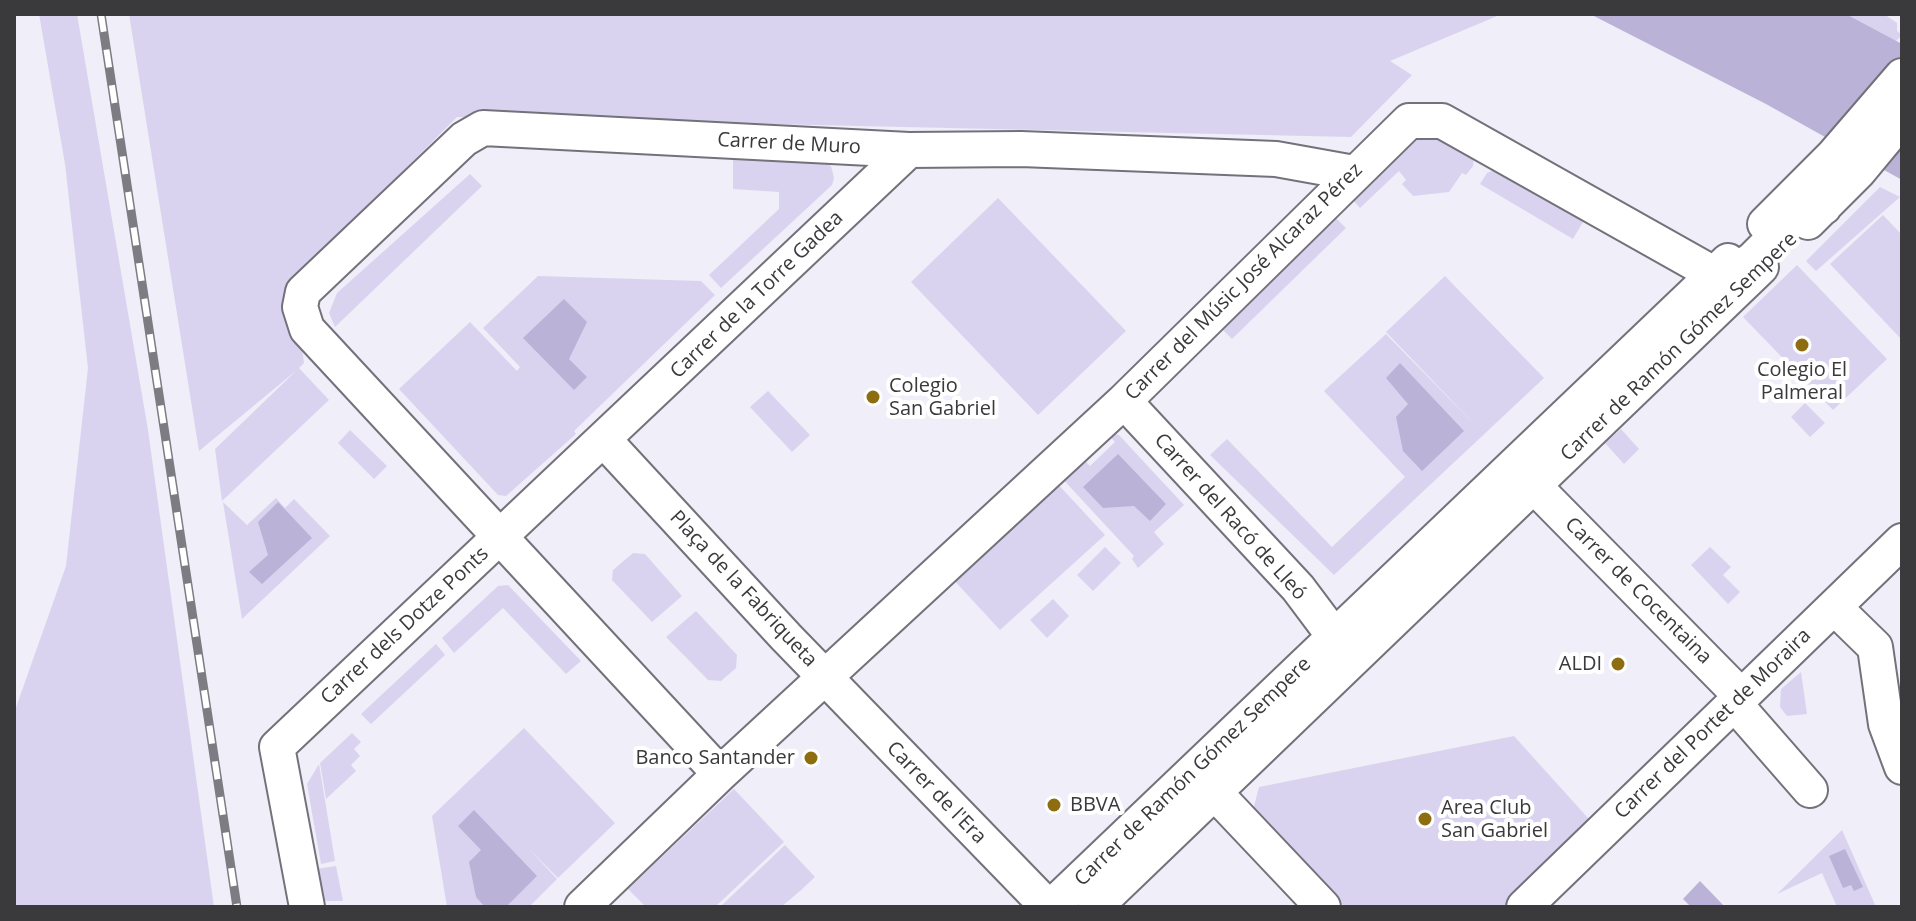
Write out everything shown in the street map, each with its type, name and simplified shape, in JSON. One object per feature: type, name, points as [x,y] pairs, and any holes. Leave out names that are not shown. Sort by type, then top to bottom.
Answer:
[{"type":"street","name":"Carrer de Ramón Gómez Sempere","points":[[1095,907],[1824,207],[1846,164],[1902,76]]},
{"type":"street","name":"Carrer de Ramón Gómez Sempere","points":[[1050,907],[1714,274],[1902,119]]},
{"type":"street","name":"Carrer del Músic José Alcaraz Pérez","points":[[826,678],[1124,401],[1409,121],[1442,121],[1714,274]]},
{"type":"street","name":"Carrer de Muro","points":[[300,307],[303,292],[464,139],[483,128],[909,150],[1021,149],[1276,159],[1354,173]]},
{"type":"street","name":"Carrer de la Torre Gadea","points":[[604,440],[909,150]]},
{"type":"street","name":"Carrer de Ramón Gómez Sempere","points":[[1714,274],[1732,274],[1753,259],[1796,216],[1824,207]]},
{"type":"street","name":"Carrer dels Dotze Ponts","points":[[300,307],[307,329],[499,537],[277,747],[307,907]]},
{"type":"street","name":"Carrer del Racó de Lleó","points":[[1124,401],[1298,588],[1334,636]]},
{"type":"street","points":[[582,907],[720,774],[499,537],[604,440]]},
{"type":"street","name":"Plaça de la Fabriqueta","points":[[604,440],[826,678],[720,774]]},
{"type":"street","name":"Carrer de Ramón Gómez Sempere","points":[[1530,449],[1534,486]]},
{"type":"street","name":"Carrer de Cocentaina","points":[[1534,486],[1738,700],[1810,790]]},
{"type":"street","name":"Carrer del Portet de Moraira","points":[[1524,907],[1902,541]]},
{"type":"street","points":[[1834,607],[1875,647],[1886,724],[1901,759]]},
{"type":"street","name":"Carrer de Ramón Gómez Sempere","points":[[1334,636],[1337,677]]},
{"type":"street","name":"Carrer de l'Era","points":[[826,678],[1050,907]]},
{"type":"street","points":[[1216,794],[1323,907]]},
{"type":"shaded area","points":[[39,14],[77,14],[148,430],[214,907],[14,907],[14,713],[66,566],[88,368],[65,164]]},
{"type":"shaded area","points":[[129,14],[1502,14],[1390,61],[1412,75],[1351,137],[457,117],[293,281],[304,363],[299,368],[329,400],[222,501],[215,449],[297,370],[199,451]]},
{"type":"shaded area","points":[[1590,14],[1846,14],[1902,44],[1902,180],[1766,104]]},
{"type":"shaded area","points":[[1846,14],[1884,14],[1897,23],[1897,31],[1902,35],[1896,41]]},
{"type":"shaded area","points":[[1426,130],[1474,155],[1473,166],[1466,175],[1462,173],[1449,192],[1413,196],[1402,184],[1406,180],[1399,171],[1360,208],[1352,199],[1417,134]]},
{"type":"shaded area","points":[[733,160],[819,160],[831,166],[834,178],[832,185],[721,288],[709,275],[779,209],[779,192],[733,189]]},
{"type":"shaded area","points":[[1496,169],[1583,222],[1573,239],[1480,184],[1487,173]]},
{"type":"shaded area","points":[[470,174],[482,186],[335,327],[329,313],[337,293]]},
{"type":"shaded area","points":[[1880,187],[1900,197],[1816,271],[1806,261]]},
{"type":"shaded area","points":[[998,198],[1126,331],[1038,415],[911,282]]},
{"type":"shaded area","points":[[1883,215],[1902,235],[1902,340],[1830,264]]},
{"type":"shaded area","points":[[1336,218],[1346,228],[1232,339],[1221,328]]},
{"type":"shaded area","points":[[1797,265],[1887,359],[1833,410],[1743,317]]},
{"type":"shaded area","points":[[538,276],[701,281],[715,295],[574,431],[576,434],[506,496],[498,495],[399,389],[470,322],[517,371],[520,367],[483,328]]},
{"type":"shaded area","points":[[1445,276],[1544,378],[1334,575],[1210,455],[1227,439],[1332,547],[1405,477],[1324,391],[1386,334],[1480,430],[1386,332]]},
{"type":"shaded area","points":[[564,299],[587,322],[569,359],[587,377],[574,390],[523,338]]},
{"type":"shaded area","points":[[1400,363],[1464,431],[1422,471],[1403,451],[1396,417],[1408,404],[1386,378]]},
{"type":"shaded area","points":[[768,391],[810,435],[792,452],[750,407]]},
{"type":"shaded area","points":[[1805,403],[1825,423],[1810,437],[1791,417]]},
{"type":"shaded area","points":[[1621,429],[1639,449],[1624,464],[1605,443]]},
{"type":"shaded area","points":[[350,430],[387,466],[374,479],[338,443]]},
{"type":"shaded area","points":[[1106,432],[1119,435],[1184,505],[1154,532],[1164,544],[1138,568],[1132,559],[1134,556],[1059,475],[1080,455],[1090,466],[1115,442]]},
{"type":"shaded area","points":[[1118,454],[1166,504],[1150,521],[1134,506],[1103,508],[1083,487]]},
{"type":"shaded area","points":[[1055,481],[1105,535],[1000,630],[950,576]]},
{"type":"shaded area","points":[[276,498],[285,508],[294,499],[330,536],[242,619],[223,502],[247,525]]},
{"type":"shaded area","points":[[278,502],[312,538],[262,584],[249,572],[268,555],[258,522]]},
{"type":"shaded area","points":[[1105,547],[1121,563],[1093,591],[1077,575]]},
{"type":"shaded area","points":[[1710,547],[1731,567],[1723,575],[1740,592],[1728,604],[1691,565]]},
{"type":"shaded area","points":[[633,553],[645,554],[682,596],[652,622],[612,580],[613,570]]},
{"type":"shaded area","points":[[508,585],[581,661],[566,674],[503,608],[454,653],[442,638],[498,586]]},
{"type":"shaded area","points":[[1053,599],[1069,616],[1047,638],[1030,620]]},
{"type":"shaded area","points":[[696,611],[737,655],[736,668],[721,681],[708,680],[666,637]]},
{"type":"shaded area","points":[[436,644],[445,655],[371,724],[361,714]]},
{"type":"shaded area","points":[[1801,672],[1807,714],[1787,716],[1780,707],[1781,689]]},
{"type":"shaded area","points":[[524,728],[615,823],[558,878],[529,849],[557,879],[529,907],[447,907],[432,816]]},
{"type":"shaded area","points":[[352,733],[361,742],[354,749],[360,756],[351,765],[356,771],[326,799],[320,763]]},
{"type":"shaded area","name":"Area Club San Gabriel","points":[[1514,736],[1597,828],[1514,907],[1345,907],[1253,810],[1259,787]]},
{"type":"shaded area","points":[[319,764],[335,861],[321,864],[307,784]]},
{"type":"shaded area","points":[[734,789],[784,842],[715,907],[646,907],[628,889]]},
{"type":"shaded area","points":[[474,810],[537,876],[506,907],[485,907],[476,897],[469,862],[481,850],[458,826]]},
{"type":"shaded area","points":[[1842,830],[1876,907],[1837,907],[1822,873],[1777,894]]},
{"type":"shaded area","points":[[785,845],[815,877],[781,907],[720,907]]},
{"type":"shaded area","points":[[1845,849],[1863,887],[1854,891],[1851,885],[1843,888],[1829,856]]},
{"type":"shaded area","points":[[336,866],[343,901],[322,901],[316,869]]},
{"type":"shaded area","points":[[1700,881],[1725,907],[1691,907],[1683,899]]},
{"type":"railway","points":[[101,14],[237,907]]},
{"type":"place","name":"Colegio El Palmeral","points":[[1802,345]]},
{"type":"place","name":"Colegio San Gabriel","points":[[873,397]]},
{"type":"place","name":"ALDI","points":[[1618,664]]},
{"type":"place","name":"Banco Santander","points":[[811,758]]},
{"type":"place","name":"BBVA","points":[[1054,805]]},
{"type":"place","name":"Area Club San Gabriel","points":[[1425,819]]}]
